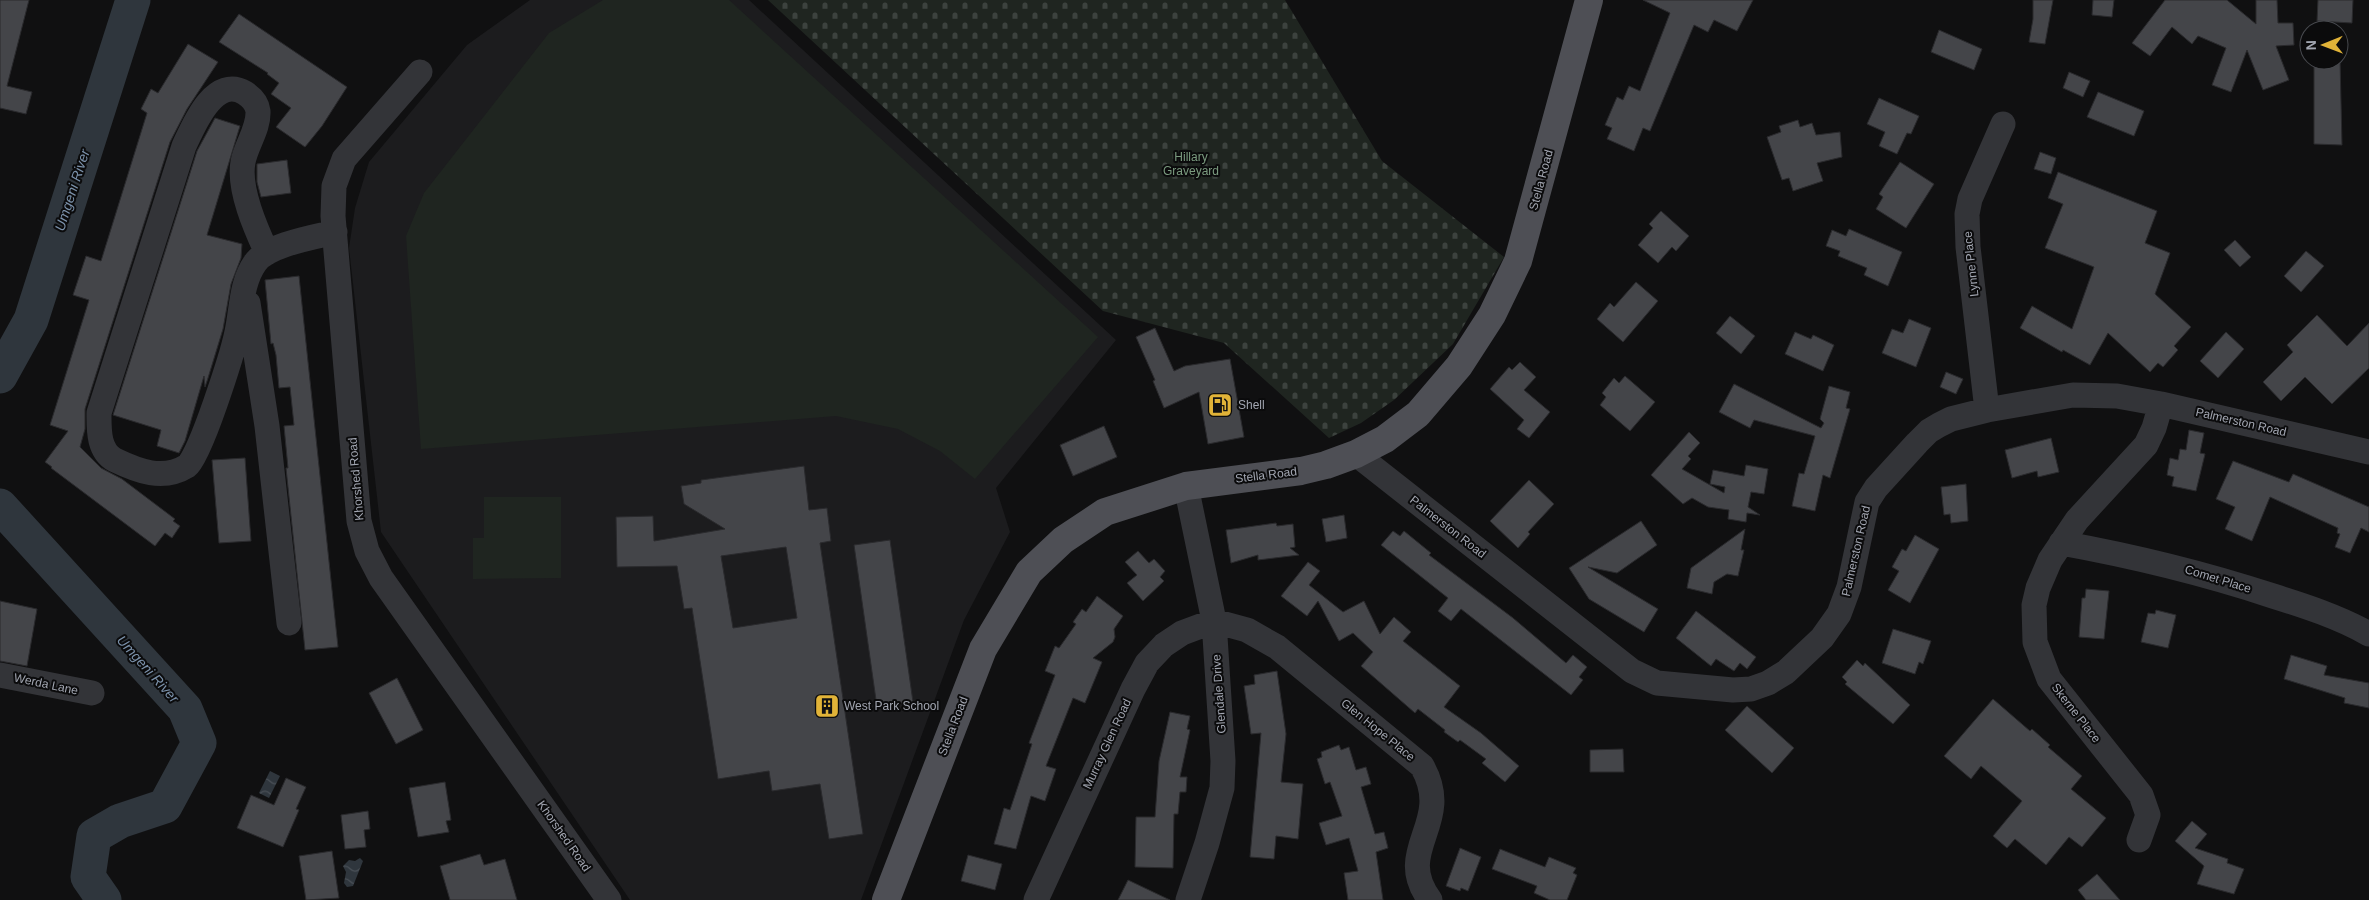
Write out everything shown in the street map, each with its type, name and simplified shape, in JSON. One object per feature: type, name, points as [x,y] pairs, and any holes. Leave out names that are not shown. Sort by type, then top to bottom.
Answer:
[{"type":"main road","name":"Stella Road","points":[[886,900],[982,649],[1029,572],[1063,540],[1105,512],[1186,486],[1301,471],[1326,465],[1356,454],[1385,439],[1418,414],[1459,366],[1492,315],[1518,261],[1589,0]]},
{"type":"street","name":"Khorshed Road","points":[[420,72],[344,159],[334,186],[335,232],[358,521],[367,551],[381,578],[609,900]]},
{"type":"street","points":[[267,254],[251,212],[242,177],[243,163],[258,111],[255,101],[243,92],[236,90],[214,95],[198,115],[184,146],[99,413],[102,448],[112,458],[132,468],[155,474],[174,472],[189,465],[200,444],[226,372],[237,333],[244,286],[256,261],[267,254],[298,241],[335,232]]},
{"type":"street","name":"Lynne Place","points":[[1988,410],[1967,228],[1970,199],[2003,124]]},
{"type":"street","points":[[244,286],[253,321],[267,426],[289,624]]},
{"type":"street","name":"Palmerston Road","points":[[1356,454],[1632,671],[1657,683],[1742,689],[1768,683],[1786,672],[1832,626],[1845,601],[1866,508],[1876,488],[1929,431],[1951,419],[1988,410],[2073,395],[2117,396],[2366,447]]},
{"type":"street","name":"Skerne Place","points":[[2139,840],[2148,815],[2141,796],[2049,679],[2035,642],[2033,624],[2038,588],[2050,560],[2077,520],[2146,444],[2154,428],[2161,404]]},
{"type":"street","name":"Glendale Drive","points":[[1186,486],[1214,621],[1222,727],[1222,788],[1207,843],[1188,900]]},
{"type":"street","name":"Comet Place","points":[[2061,543],[2131,555],[2212,576],[2302,606],[2369,634]]},
{"type":"street","name":"Murray Glen Road","points":[[1036,900],[1132,689],[1147,664],[1164,645],[1182,633],[1214,621]]},
{"type":"street","name":"Glen Hope Place","points":[[1214,621],[1247,630],[1277,647],[1422,766],[1429,778],[1433,808],[1416,863],[1417,878],[1430,900]]},
{"type":"street","name":"Werda Lane","points":[[0,675],[92,694]]},
{"type":"shaded area","points":[[530,0],[749,0],[1116,340],[996,488],[1010,532],[964,620],[861,900],[630,900],[381,532],[349,248],[355,208],[369,162],[467,45]]},
{"type":"green space","points":[[603,0],[729,0],[1098,337],[975,479],[940,451],[898,429],[836,416],[421,449],[406,236],[424,193],[549,33]]},
{"type":"green space","name":"Hillary Graveyard","points":[[768,0],[1285,0],[1382,161],[1504,257],[1453,344],[1394,400],[1361,423],[1329,438],[1224,343],[1103,311]]},
{"type":"green space","points":[[484,497],[561,497],[561,578],[473,579],[473,538],[484,538]]},
{"type":"water","points":[[270,771],[280,776],[269,798],[259,793]]},
{"type":"water","points":[[360,858],[363,861],[353,886],[347,887],[344,883],[346,872],[343,866],[349,860],[355,861]]},
{"type":"building","points":[[0,0],[29,0],[7,86],[32,92],[26,114],[0,108]]},
{"type":"building","points":[[1643,0],[1753,0],[1737,31],[1714,20],[1708,32],[1694,25],[1650,131],[1643,128],[1634,151],[1607,139],[1612,128],[1605,125],[1617,97],[1623,100],[1629,86],[1640,91],[1670,13]]},
{"type":"building","points":[[2033,0],[2053,0],[2045,44],[2029,42],[2033,19]]},
{"type":"building","points":[[2093,0],[2114,0],[2112,17],[2092,15]]},
{"type":"building","points":[[2165,0],[2227,0],[2256,24],[2256,0],[2277,0],[2278,23],[2293,23],[2294,45],[2276,46],[2289,80],[2263,90],[2247,50],[2231,92],[2212,85],[2226,48],[2198,36],[2192,44],[2172,27],[2150,56],[2132,43]]},
{"type":"building","points":[[2318,0],[2353,0],[2352,23],[2349,23],[2349,20],[2317,20]]},
{"type":"building","points":[[239,14],[347,87],[322,126],[305,147],[276,127],[291,108],[271,94],[279,83],[268,73],[219,42]]},
{"type":"building","points":[[1939,30],[1982,49],[1974,70],[1931,52]]},
{"type":"building","points":[[188,44],[218,62],[187,109],[170,142],[85,409],[85,429],[80,447],[101,468],[122,479],[175,519],[173,521],[180,526],[172,538],[165,533],[155,546],[45,462],[68,431],[50,425],[89,300],[73,295],[86,256],[101,261],[147,113],[141,109],[151,89],[158,93]]},
{"type":"building","points":[[2314,70],[2340,70],[2342,145],[2314,144]]},
{"type":"building","points":[[2069,72],[2090,81],[2083,97],[2063,88]]},
{"type":"building","points":[[2098,92],[2144,111],[2134,136],[2087,117]]},
{"type":"building","points":[[1879,98],[1919,116],[1911,134],[1907,133],[1897,154],[1879,146],[1885,132],[1867,124]]},
{"type":"building","points":[[215,118],[240,126],[207,235],[242,244],[241,258],[231,284],[223,329],[208,378],[205,387],[204,376],[185,441],[179,453],[157,446],[161,430],[113,415],[197,151]]},
{"type":"building","points":[[1798,120],[1800,127],[1812,123],[1816,135],[1840,132],[1842,157],[1817,163],[1823,181],[1793,191],[1789,178],[1782,180],[1767,137],[1781,132],[1779,126]]},
{"type":"building","points":[[2040,152],[2056,158],[2051,174],[2034,169]]},
{"type":"building","points":[[287,160],[291,193],[261,197],[257,182],[257,164]]},
{"type":"building","points":[[1900,162],[1934,184],[1906,228],[1876,209],[1883,197],[1879,194]]},
{"type":"building","points":[[2058,172],[2157,211],[2145,243],[2170,253],[2155,294],[2191,327],[2174,346],[2178,350],[2163,367],[2158,363],[2150,372],[2108,333],[2090,365],[2063,350],[2062,352],[2020,328],[2032,306],[2072,329],[2094,267],[2045,248],[2063,204],[2048,198]]},
{"type":"building","points":[[1661,211],[1689,236],[1676,251],[1672,247],[1658,263],[1638,245],[1653,228],[1649,224]]},
{"type":"building","points":[[1849,229],[1902,252],[1888,286],[1864,275],[1867,268],[1838,256],[1840,251],[1826,246],[1832,230],[1846,236]]},
{"type":"building","points":[[2235,240],[2251,257],[2240,267],[2224,250]]},
{"type":"building","points":[[2306,251],[2324,266],[2301,292],[2284,276]]},
{"type":"building","points":[[299,276],[338,647],[305,650],[286,468],[288,468],[284,426],[294,425],[290,387],[279,388],[276,355],[273,343],[271,344],[265,280]]},
{"type":"building","points":[[1636,282],[1658,301],[1623,342],[1597,319],[1610,303],[1614,307]]},
{"type":"building","points":[[2317,315],[2347,346],[2369,323],[2369,368],[2332,404],[2305,377],[2281,401],[2263,382],[2293,352],[2287,345]]},
{"type":"building","points":[[1730,316],[1755,336],[1741,354],[1716,333]]},
{"type":"building","points":[[1909,319],[1931,328],[1916,367],[1882,353],[1892,329],[1903,333]]},
{"type":"building","points":[[1155,328],[1174,371],[1185,366],[1230,359],[1244,437],[1208,444],[1199,392],[1164,408],[1153,381],[1155,380],[1136,337]]},
{"type":"building","points":[[1795,332],[1811,339],[1813,335],[1834,345],[1823,371],[1785,354]]},
{"type":"building","points":[[2226,332],[2244,349],[2218,378],[2200,361]]},
{"type":"building","points":[[1520,362],[1536,377],[1524,390],[1550,412],[1529,438],[1517,429],[1524,420],[1490,389],[1509,367],[1512,370]]},
{"type":"building","points":[[1946,372],[1963,379],[1956,394],[1940,387]]},
{"type":"building","points":[[1625,376],[1655,402],[1630,431],[1600,405],[1606,397],[1602,393],[1614,378],[1619,383]]},
{"type":"building","points":[[1734,384],[1821,428],[1824,423],[1820,419],[1829,386],[1850,392],[1846,408],[1850,409],[1830,478],[1823,475],[1815,511],[1792,506],[1799,473],[1804,474],[1815,436],[1754,420],[1750,428],[1719,412]]},
{"type":"building","points":[[1104,426],[1117,457],[1073,476],[1060,445]]},
{"type":"building","points":[[2189,430],[2204,433],[2200,453],[2205,454],[2196,491],[2172,486],[2174,477],[2167,475],[2170,458],[2178,460],[2180,449],[2186,450]]},
{"type":"building","points":[[1689,432],[1700,443],[1688,456],[1691,459],[1682,469],[1724,493],[1725,487],[1710,484],[1713,470],[1744,476],[1746,465],[1768,469],[1764,494],[1751,492],[1748,507],[1760,515],[1747,513],[1746,522],[1728,519],[1729,510],[1708,507],[1692,498],[1683,504],[1651,475]]},
{"type":"building","points":[[2051,438],[2059,472],[2038,477],[2037,471],[2012,478],[2005,450]]},
{"type":"building","points":[[245,458],[251,541],[219,543],[212,460]]},
{"type":"building","points":[[2233,461],[2289,482],[2293,474],[2369,507],[2369,532],[2361,528],[2350,553],[2335,547],[2340,534],[2337,533],[2338,528],[2270,497],[2252,541],[2225,529],[2235,507],[2216,499]]},
{"type":"building","points":[[804,466],[809,510],[827,508],[831,541],[820,543],[863,834],[829,839],[820,784],[772,791],[769,771],[718,779],[692,608],[684,609],[677,566],[617,567],[616,517],[653,516],[654,541],[725,529],[684,504],[681,486],[701,483],[701,480]],"holes":[[[786,547],[797,618],[733,628],[721,556]]]},
{"type":"building","points":[[1529,480],[1554,504],[1528,532],[1530,534],[1518,548],[1490,521]]},
{"type":"building","points":[[1966,484],[1968,521],[1951,523],[1950,514],[1944,515],[1941,487]]},
{"type":"building","points":[[1344,515],[1347,538],[1326,542],[1322,519]]},
{"type":"building","points":[[1641,521],[1657,545],[1617,573],[1588,567],[1658,609],[1644,632],[1589,599],[1569,568]]},
{"type":"building","points":[[1276,523],[1277,526],[1293,524],[1295,547],[1290,548],[1299,555],[1258,560],[1258,555],[1231,563],[1226,530]]},
{"type":"building","points":[[1745,529],[1741,550],[1744,550],[1738,576],[1727,574],[1714,582],[1712,594],[1687,588],[1691,568]]},
{"type":"building","points":[[1393,531],[1400,536],[1404,531],[1431,553],[1429,555],[1513,618],[1566,663],[1573,655],[1587,667],[1579,677],[1583,680],[1571,695],[1461,609],[1451,621],[1438,611],[1448,598],[1381,545]]},
{"type":"building","points":[[1915,535],[1939,549],[1910,603],[1888,590],[1899,571],[1892,567],[1902,549],[1906,551]]},
{"type":"building","points":[[890,540],[913,702],[877,707],[854,545]]},
{"type":"building","points":[[1138,551],[1149,563],[1154,559],[1165,571],[1160,577],[1164,581],[1143,601],[1127,583],[1137,575],[1125,562]]},
{"type":"building","points":[[1308,562],[1320,571],[1309,585],[1343,612],[1364,601],[1380,634],[1394,617],[1411,632],[1403,641],[1460,686],[1444,707],[1481,733],[1519,766],[1505,782],[1482,763],[1486,759],[1460,740],[1458,742],[1444,732],[1445,730],[1418,709],[1415,713],[1361,666],[1373,652],[1353,633],[1339,641],[1318,601],[1307,616],[1281,596]]},
{"type":"building","points":[[2086,589],[2109,591],[2104,639],[2079,637],[2082,598],[2085,598]]},
{"type":"building","points":[[1097,596],[1123,616],[1114,629],[1115,637],[1113,642],[1093,658],[1102,662],[1085,703],[1073,698],[1046,766],[1056,769],[1045,801],[1031,796],[1016,849],[994,844],[1004,808],[1010,810],[1032,744],[1029,743],[1055,675],[1045,671],[1055,646],[1059,648],[1076,624],[1073,622],[1082,609],[1086,612]]},
{"type":"building","points":[[0,601],[37,609],[27,666],[0,661]]},
{"type":"building","points":[[2156,610],[2176,615],[2168,648],[2141,642],[2148,613],[2155,614]]},
{"type":"building","points":[[1696,611],[1756,657],[1747,669],[1740,663],[1734,671],[1716,659],[1711,666],[1676,638]]},
{"type":"building","points":[[1893,629],[1931,641],[1923,664],[1919,662],[1915,674],[1882,663]]},
{"type":"building","points":[[2291,655],[2327,666],[2324,675],[2369,683],[2369,708],[2344,703],[2345,698],[2284,679]]},
{"type":"building","points":[[1857,660],[1863,666],[1865,663],[1910,705],[1893,724],[1845,684],[1847,682],[1842,677]]},
{"type":"building","points":[[1277,671],[1286,734],[1281,782],[1303,784],[1298,839],[1276,836],[1274,859],[1250,857],[1261,733],[1251,734],[1244,686],[1255,684],[1254,675]]},
{"type":"building","points":[[397,678],[423,730],[396,744],[369,693]]},
{"type":"building","points":[[1993,699],[2030,731],[2032,729],[2050,745],[2048,747],[2082,776],[2071,789],[2106,818],[2082,847],[2069,837],[2046,865],[2015,839],[2007,848],[1993,836],[2022,801],[1981,766],[1971,779],[1944,756]]},
{"type":"building","points":[[1747,706],[1794,748],[1772,773],[1725,730]]},
{"type":"building","points":[[1170,712],[1190,716],[1187,729],[1190,730],[1180,777],[1187,777],[1186,792],[1180,792],[1178,814],[1174,814],[1173,868],[1135,867],[1136,817],[1155,817],[1159,761]]},
{"type":"building","points":[[1339,745],[1341,750],[1349,747],[1356,770],[1366,767],[1371,784],[1361,787],[1375,834],[1384,832],[1388,848],[1376,852],[1383,900],[1348,900],[1344,873],[1358,871],[1349,838],[1326,845],[1319,823],[1342,816],[1330,782],[1325,784],[1317,759],[1322,757],[1321,752]]},
{"type":"building","points":[[1623,749],[1624,772],[1590,772],[1590,750]]},
{"type":"building","points":[[286,778],[306,787],[296,809],[299,810],[283,847],[237,828],[251,795],[274,805]]},
{"type":"building","points":[[445,782],[451,820],[446,821],[449,832],[418,837],[409,788]]},
{"type":"building","points":[[368,811],[370,829],[364,830],[366,847],[345,849],[341,815]]},
{"type":"building","points":[[2192,821],[2207,834],[2195,848],[2228,859],[2227,863],[2244,869],[2234,894],[2197,884],[2204,866],[2175,841]]},
{"type":"building","points":[[1460,848],[1481,857],[1468,891],[1461,888],[1460,891],[1446,886]]},
{"type":"building","points":[[1500,849],[1545,867],[1549,857],[1576,868],[1573,873],[1577,875],[1567,900],[1550,900],[1534,893],[1537,886],[1492,869]]},
{"type":"building","points":[[332,851],[339,898],[306,900],[299,856]]},
{"type":"building","points":[[480,854],[484,865],[505,859],[517,900],[450,900],[440,866]]},
{"type":"building","points":[[968,855],[1002,864],[995,890],[961,881]]},
{"type":"building","points":[[2097,874],[2120,900],[2086,900],[2078,890]]},
{"type":"building","points":[[1128,880],[1170,900],[1118,900]]},
{"type":"waterway","name":"Umgeni River","points":[[0,376],[31,320],[133,0]]},
{"type":"waterway","name":"Umgeni River","points":[[0,506],[185,709],[199,743],[165,806],[120,821],[94,836],[88,877],[104,900]]},
{"type":"place","name":"Shell","points":[[1220,405]]},
{"type":"place","name":"West Park School","points":[[827,706]]}]
